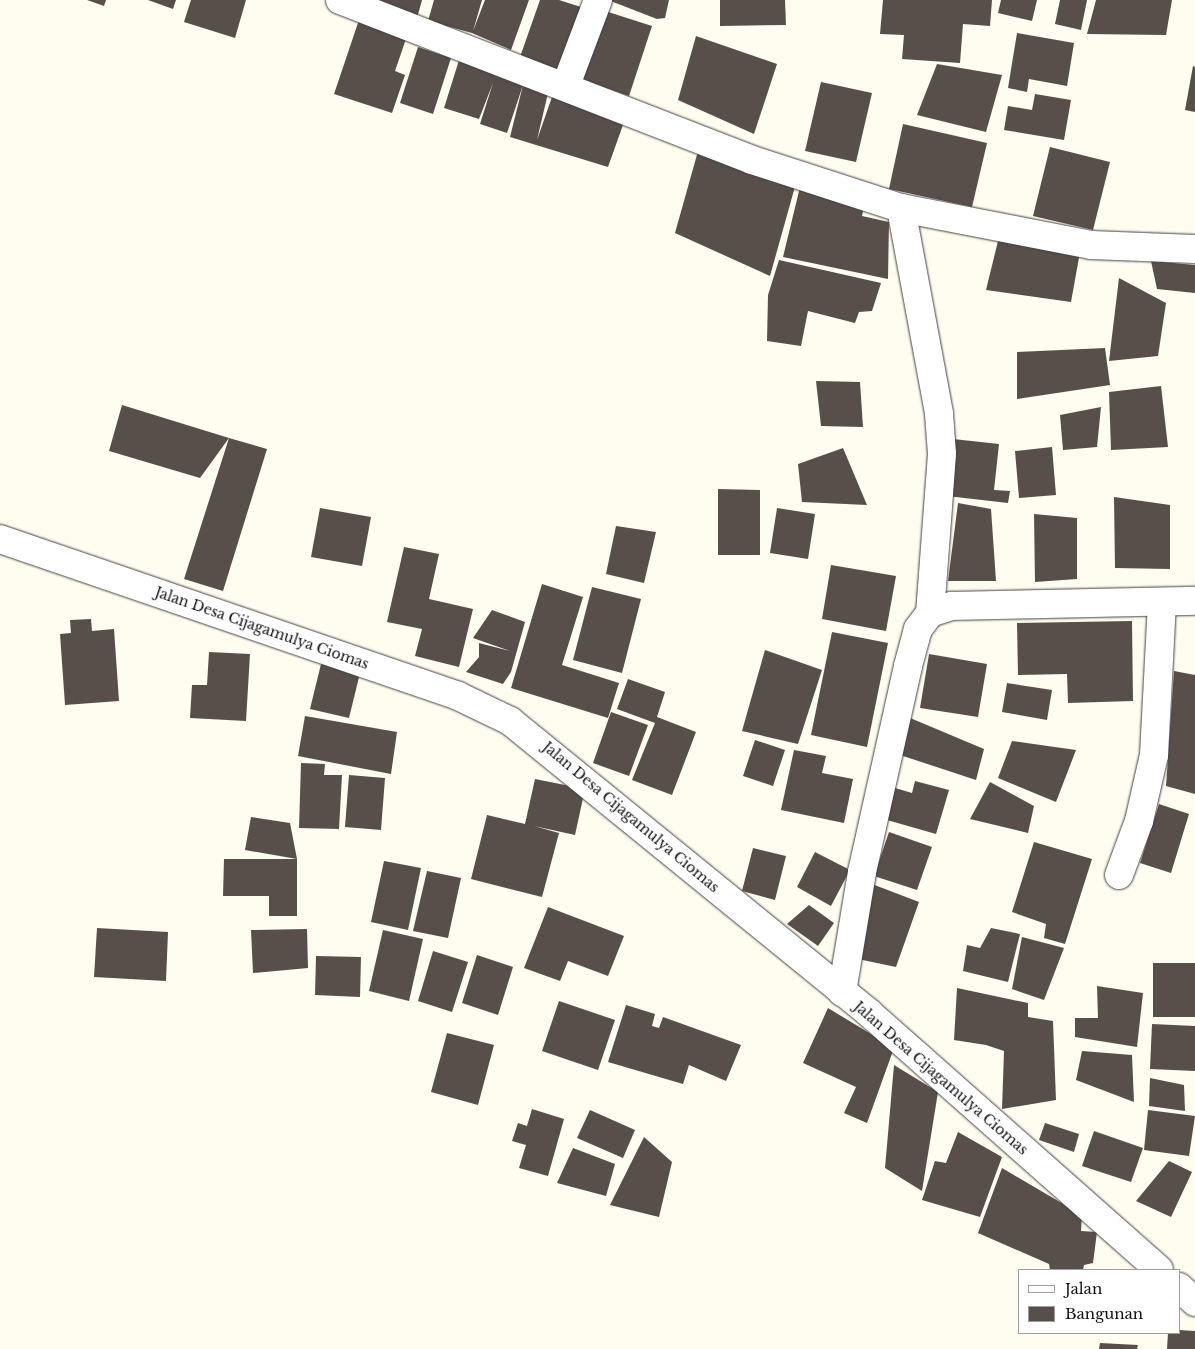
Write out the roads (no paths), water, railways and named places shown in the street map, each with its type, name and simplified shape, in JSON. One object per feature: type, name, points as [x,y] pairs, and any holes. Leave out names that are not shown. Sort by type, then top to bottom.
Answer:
[{"type":"street","points":[[340,0],[566,85],[752,160],[900,208],[1091,245],[1195,249]]},
{"type":"street","points":[[566,85],[598,0]]},
{"type":"street","points":[[842,992],[862,872],[908,666],[918,629],[930,613],[942,454],[939,414],[900,208]]},
{"type":"street","name":"Jalan Desa Cijagamulya Ciomas","points":[[0,539],[490,710],[536,738],[842,992],[1158,1269]]},
{"type":"street","points":[[930,613],[952,606],[1195,601]]},
{"type":"street","points":[[1119,875],[1139,821],[1154,755],[1162,602]]},
{"type":"street","points":[[1180,1289],[1195,1302]]}]
